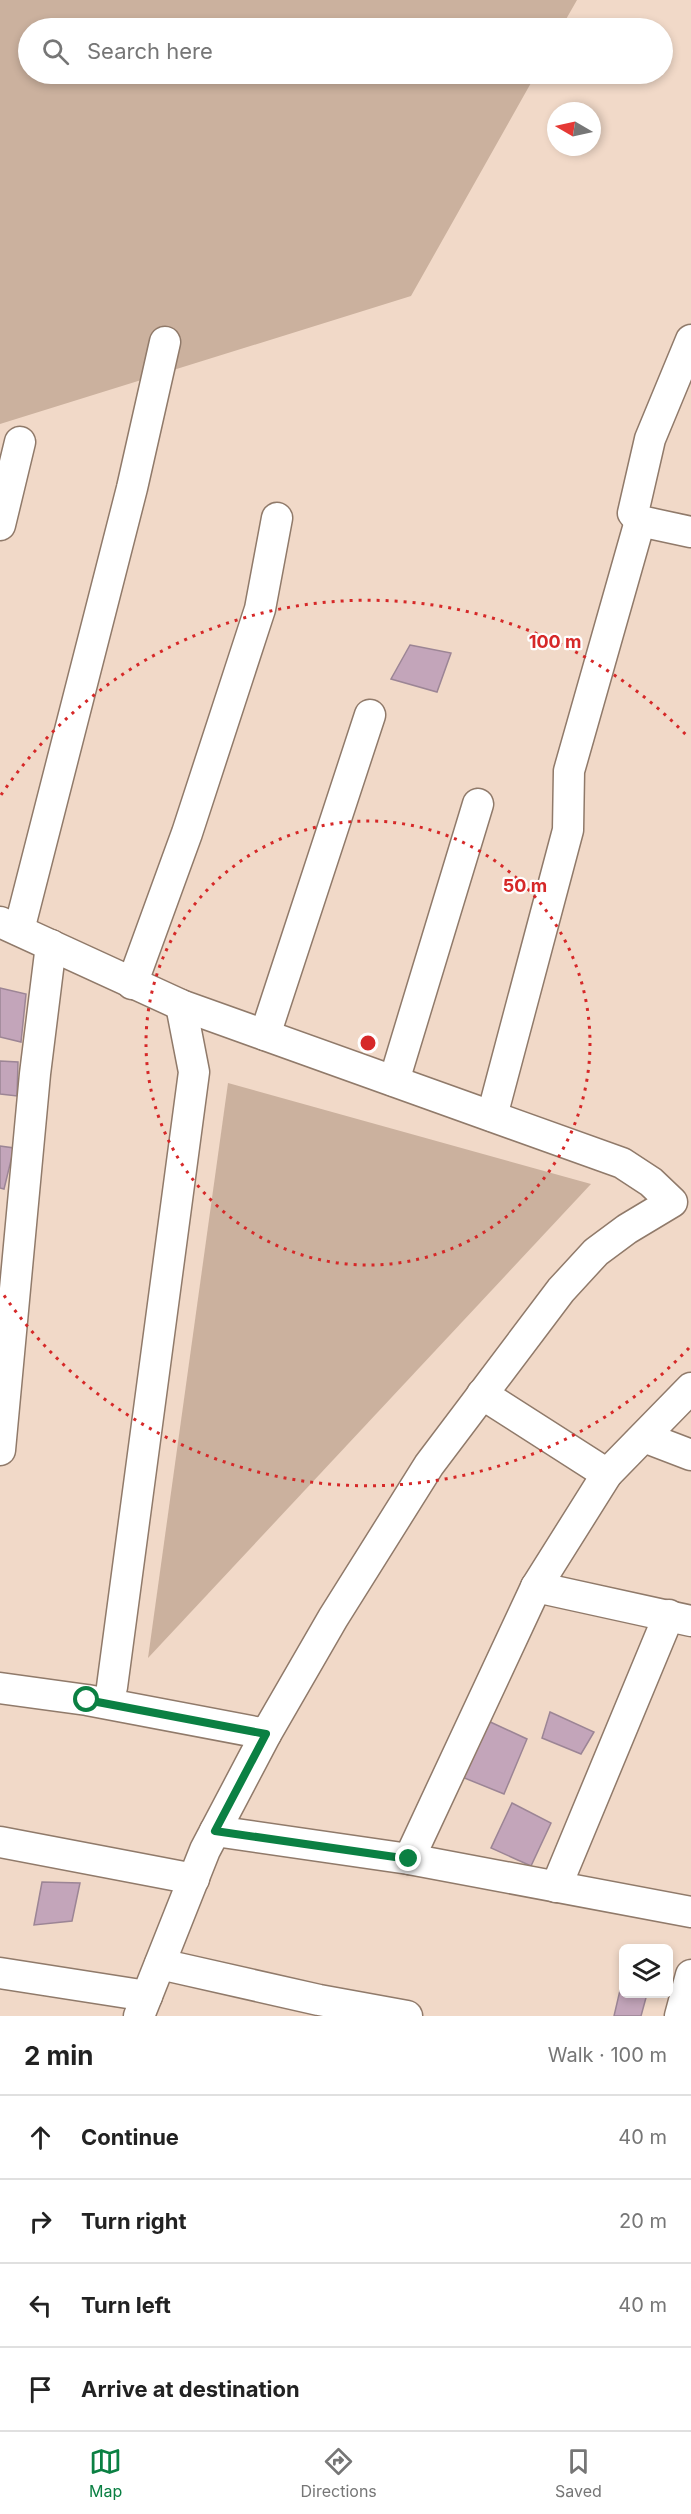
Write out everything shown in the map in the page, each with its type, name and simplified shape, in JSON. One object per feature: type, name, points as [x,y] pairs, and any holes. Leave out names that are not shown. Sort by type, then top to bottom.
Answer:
[{"type":"street","points":[[691,340],[650,439],[633,513],[640,522],[691,532]]},
{"type":"street","points":[[165,342],[132,488],[10,926],[181,1005],[622,1162],[682,1201]]},
{"type":"street","points":[[0,525],[20,442]]},
{"type":"street","points":[[132,984],[187,833],[260,609],[277,518]]},
{"type":"street","points":[[492,1116],[568,830],[569,771],[640,522]]},
{"type":"street","points":[[265,1035],[370,715]]},
{"type":"street","points":[[394,1081],[478,804]]},
{"type":"street","points":[[0,1450],[35,1074],[51,945]]},
{"type":"street","points":[[112,1687],[194,1072],[181,1005]]},
{"type":"street","points":[[0,1973],[143,2006],[215,1831],[266,1734],[333,1618],[429,1466],[561,1290],[596,1252],[627,1229],[682,1201]]},
{"type":"street","points":[[409,1859],[536,1587],[607,1474],[691,1388]]},
{"type":"street","points":[[483,1394],[607,1474]]},
{"type":"street","points":[[644,1437],[691,1455]]},
{"type":"street","points":[[536,1587],[680,1618],[556,1887]]},
{"type":"street","points":[[0,1688],[87,1700],[266,1734]]},
{"type":"street","points":[[215,1831],[409,1859],[691,1912]]},
{"type":"street","points":[[0,1842],[194,1879]]},
{"type":"street","points":[[160,1964],[316,2008],[406,2016]]},
{"type":"street","points":[[680,2016],[691,1975]]},
{"type":"shaded area","points":[[0,0],[577,0],[567,18],[18,18],[18,84],[530,84],[411,296],[0,424]]},
{"type":"shaded area","points":[[228,1083],[591,1184],[148,1658]]},
{"type":"building","points":[[410,645],[451,653],[437,692],[391,679]]},
{"type":"building","points":[[0,988],[26,994],[21,1042],[0,1037]]},
{"type":"building","points":[[0,1061],[18,1062],[17,1096],[0,1094]]},
{"type":"building","points":[[0,1146],[14,1148],[4,1189],[0,1188]]},
{"type":"building","points":[[550,1712],[594,1732],[581,1754],[542,1738]]},
{"type":"building","points":[[486,1720],[527,1739],[504,1794],[462,1777]]},
{"type":"building","points":[[512,1803],[551,1823],[531,1866],[491,1848]]},
{"type":"building","points":[[42,1882],[80,1883],[72,1921],[34,1925]]},
{"type":"building","points":[[619,1995],[619,1998],[646,1998],[641,2016],[614,2016]]},
{"type":"route","points":[[87,1700],[266,1734],[215,1831],[409,1859]]}]
